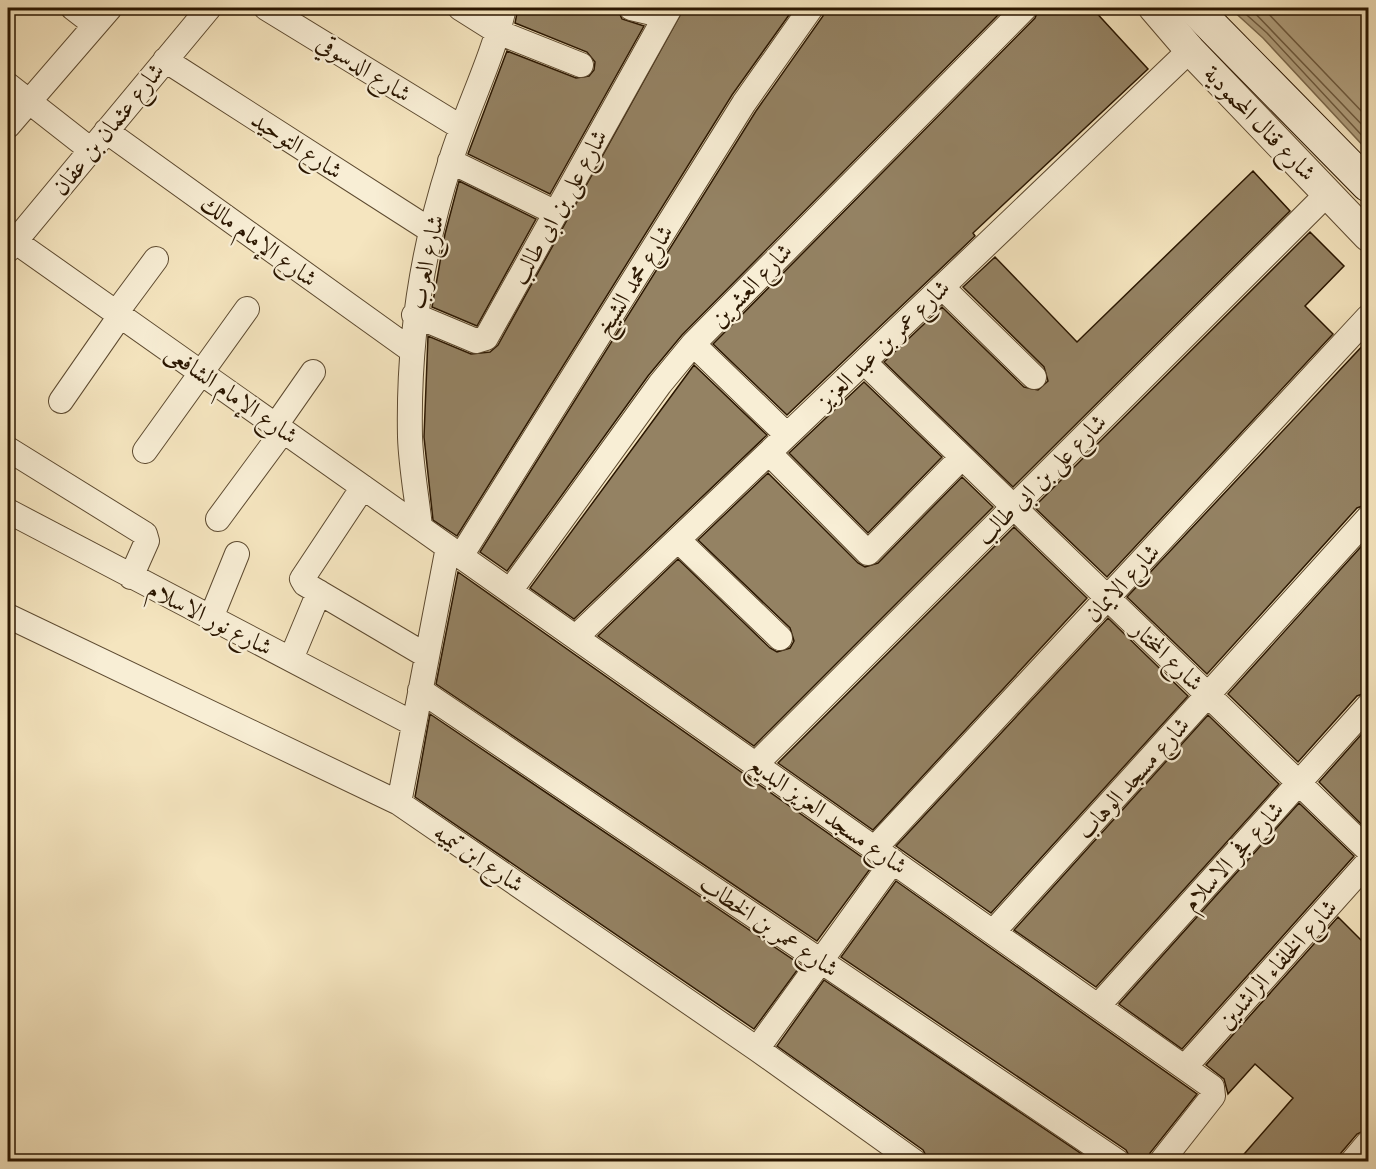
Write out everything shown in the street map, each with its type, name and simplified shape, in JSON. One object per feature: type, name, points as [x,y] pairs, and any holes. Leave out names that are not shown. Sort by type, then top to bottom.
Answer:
[{"type":"main road","points":[[1194,8],[1368,185]]},
{"type":"street","points":[[8,126],[102,16],[73,8]]},
{"type":"street","name":"شارع عثمان بن عفان","points":[[12,246],[208,8]]},
{"type":"street","name":"شارع الدسوقي","points":[[266,8],[462,128]]},
{"type":"street","points":[[460,8],[498,32],[581,66]]},
{"type":"street","name":"شارع العرب","points":[[420,527],[410,439],[411,350],[414,315],[430,230],[450,161],[498,32],[504,8]]},
{"type":"street","points":[[632,8],[667,12]]},
{"type":"street","name":"شارع محمد الشيخ","points":[[455,552],[744,104],[811,8]]},
{"type":"street","name":"شارع العشرين","points":[[510,591],[660,384],[693,344],[1025,8]]},
{"type":"street","name":"شارع قنال المحمودية","points":[[1154,8],[1190,50],[1368,236]]},
{"type":"street","name":"شارع على بن ابى طالب","points":[[414,315],[476,341],[486,339],[667,12]]},
{"type":"street","name":"شارع عمر بن عبد العزيز","points":[[576,637],[1190,50]]},
{"type":"street","name":"شارع التوحيد","points":[[165,60],[430,230]]},
{"type":"street","points":[[8,85],[91,150]]},
{"type":"street","name":"شارع الإمام مالك","points":[[106,131],[411,350]]},
{"type":"street","points":[[450,161],[556,213]]},
{"type":"street","name":"شارع على بن ابى طالب","points":[[756,765],[1327,194]]},
{"type":"street","name":"شارع الإمام الشافعى","points":[[12,246],[118,314],[455,552]]},
{"type":"street","points":[[61,401],[156,259]]},
{"type":"street","points":[[942,287],[1034,377]]},
{"type":"street","points":[[145,451],[247,309]]},
{"type":"street","name":"شارع الايمان","points":[[758,1049],[821,961],[884,855],[1108,598],[1368,317]]},
{"type":"street","points":[[693,344],[787,435]]},
{"type":"street","name":"شارع المختار","points":[[864,362],[1368,850]]},
{"type":"street","points":[[218,519],[279,428],[313,372]]},
{"type":"street","points":[[8,449],[145,534],[147,541],[131,577]]},
{"type":"street","points":[[769,453],[868,553],[962,457]]},
{"type":"street","points":[[363,487],[303,575],[303,581],[427,656]]},
{"type":"street","name":"شارع نور الاسلام","points":[[8,511],[414,724]]},
{"type":"street","name":"شارع مسجد الوهاب","points":[[993,932],[1368,518]]},
{"type":"street","points":[[678,540],[780,638]]},
{"type":"street","points":[[399,803],[427,656],[455,552]]},
{"type":"street","name":"شارع مسجد العزيز البديع","points":[[455,552],[1208,1084],[1214,1092],[1213,1096],[1171,1158]]},
{"type":"street","points":[[211,618],[237,554]]},
{"type":"street","points":[[291,659],[319,592]]},
{"type":"street","name":"شارع ابن تيميه","points":[[8,616],[399,803],[758,1049],[915,1161]]},
{"type":"street","name":"شارع عمر بن الخطاب","points":[[420,690],[1118,1161]]},
{"type":"street","name":"شارع فجر الاسلام","points":[[1098,1006],[1368,706]]},
{"type":"street","name":"شارع الخلفاء الراشدين","points":[[1185,1067],[1368,862]]},
{"type":"street","points":[[1352,1161],[1368,1143]]},
{"type":"water","points":[[1230,8],[1368,8],[1368,151],[1263,38]]},
{"type":"building","points":[[518,8],[617,8],[622,19],[644,26],[550,194],[468,154],[507,51],[576,78],[589,76],[594,70],[595,62],[587,52],[515,23]]},
{"type":"building","points":[[684,8],[794,8],[732,95],[457,536],[433,520],[424,437],[428,336],[471,354],[490,352],[498,345]]},
{"type":"building","points":[[825,8],[1005,8],[682,335],[648,376],[507,571],[480,552],[756,111],[823,16]]},
{"type":"building","points":[[1039,8],[1092,8],[1148,69],[973,233],[975,236],[787,415],[713,344],[1035,18]]},
{"type":"building","points":[[1253,171],[1290,211],[1013,487],[884,362],[942,307],[1024,387],[1038,390],[1048,381],[1044,367],[963,287],[995,257],[1077,342]]},
{"type":"building","points":[[459,181],[536,219],[477,326],[432,307],[445,234]]},
{"type":"building","points":[[1310,232],[1344,266],[1305,306],[1333,334],[1107,577],[1034,507]]},
{"type":"building","points":[[1368,340],[1368,504],[1357,508],[1207,674],[1127,597]]},
{"type":"building","points":[[694,365],[767,435],[574,619],[530,588]]},
{"type":"building","points":[[864,382],[942,457],[868,533],[789,453]]},
{"type":"building","points":[[768,473],[858,563],[865,567],[878,563],[962,477],[993,507],[754,746],[598,636],[678,559],[770,648],[777,652],[790,648],[794,641],[790,628],[698,540]]},
{"type":"building","points":[[1014,527],[1087,598],[873,830],[778,763]]},
{"type":"building","points":[[1368,539],[1368,692],[1357,696],[1298,762],[1228,694]]},
{"type":"building","points":[[458,572],[873,865],[817,941],[436,684]]},
{"type":"building","points":[[1108,618],[1188,696],[991,913],[896,846]]},
{"type":"building","points":[[430,714],[801,965],[754,1029],[415,797]]},
{"type":"building","points":[[1208,715],[1279,784],[1096,987],[1014,930]]},
{"type":"building","points":[[1368,727],[1368,831],[1319,782]]},
{"type":"building","points":[[1299,803],[1354,856],[1182,1049],[1119,1004]]},
{"type":"building","points":[[896,881],[1197,1094],[1150,1153],[1147,1161],[1132,1161],[1126,1150],[841,957]]},
{"type":"building","points":[[1338,917],[1368,947],[1368,1129],[1357,1134],[1341,1153],[1338,1161],[1238,1161],[1293,1098],[1255,1064],[1228,1094],[1224,1079],[1206,1065]]},
{"type":"building","points":[[824,980],[1092,1161],[929,1161],[923,1150],[777,1046]]}]
